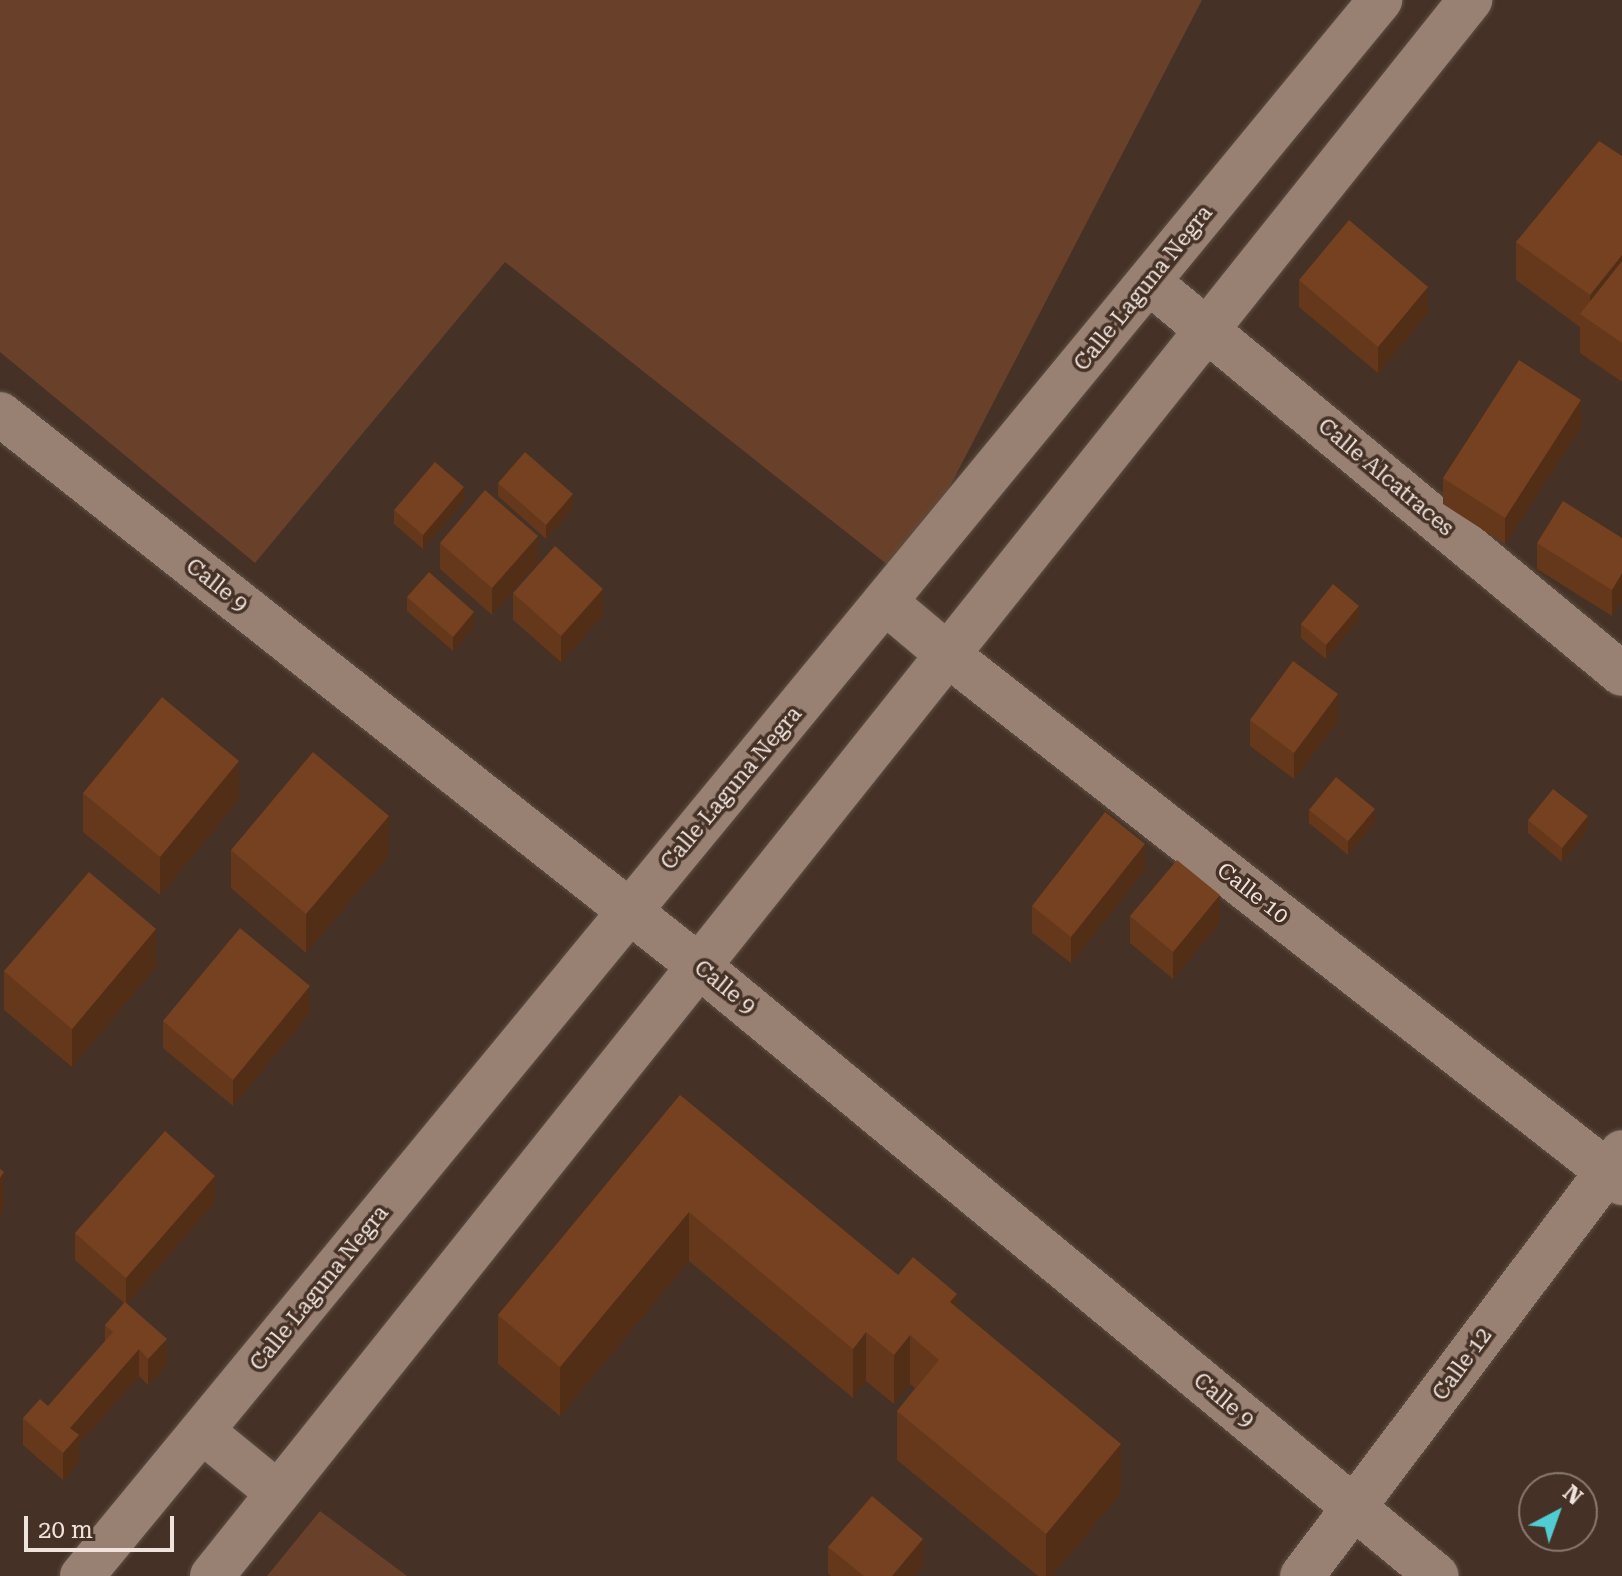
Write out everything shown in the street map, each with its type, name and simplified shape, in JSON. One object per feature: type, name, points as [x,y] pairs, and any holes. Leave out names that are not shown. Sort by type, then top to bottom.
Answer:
[{"type":"street","name":"Calle Laguna Negra","points":[[82,1576],[1380,0]]},
{"type":"street","points":[[212,1576],[1470,0]]},
{"type":"street","name":"Calle Alcatraces","points":[[1149,282],[1622,674]]},
{"type":"street","name":"Calle 9","points":[[0,414],[699,966],[1437,1576]]},
{"type":"street","name":"Calle 10","points":[[885,602],[947,654],[1617,1169]]},
{"type":"street","name":"Calle 12","points":[[1302,1576],[1617,1169]]},
{"type":"street","points":[[202,1431],[278,1493]]},
{"type":"shaded area","points":[[0,0],[1202,0],[903,577],[505,262],[255,563],[0,352]]},
{"type":"shaded area","points":[[320,1511],[407,1576],[267,1576]]},
{"type":"building","points":[[1599,141],[1622,156],[1622,255],[1590,295],[1516,242]]},
{"type":"building","points":[[1349,220],[1428,287],[1378,347],[1299,280]]},
{"type":"building","points":[[1622,261],[1622,343],[1580,314]]},
{"type":"building","points":[[1519,360],[1581,400],[1505,518],[1443,478]]},
{"type":"building","points":[[525,452],[573,494],[546,525],[498,483]]},
{"type":"building","points":[[435,462],[464,487],[423,535],[394,510]]},
{"type":"building","points":[[485,490],[538,536],[492,588],[440,543]]},
{"type":"building","points":[[1563,501],[1622,538],[1622,573],[1612,590],[1537,543]]},
{"type":"building","points":[[555,546],[603,589],[561,636],[513,593]]},
{"type":"building","points":[[429,572],[474,612],[453,637],[407,597]]},
{"type":"building","points":[[1333,584],[1359,606],[1326,645],[1301,624]]},
{"type":"building","points":[[1293,661],[1338,694],[1294,753],[1250,720]]},
{"type":"building","points":[[162,697],[239,761],[160,857],[83,793]]},
{"type":"building","points":[[313,752],[389,816],[306,914],[231,850]]},
{"type":"building","points":[[1336,777],[1375,809],[1348,841],[1309,810]]},
{"type":"building","points":[[1553,789],[1588,816],[1562,848],[1528,820]]},
{"type":"building","points":[[1105,812],[1145,844],[1071,937],[1032,906]]},
{"type":"building","points":[[1177,860],[1220,895],[1173,952],[1130,916]]},
{"type":"building","points":[[89,872],[156,929],[72,1029],[4,971]]},
{"type":"building","points":[[240,928],[310,986],[233,1080],[163,1021]]},
{"type":"building","points":[[680,1095],[898,1275],[913,1257],[957,1294],[950,1302],[1121,1444],[1046,1534],[897,1411],[939,1360],[910,1335],[894,1355],[866,1332],[853,1349],[689,1212],[560,1367],[498,1315]]},
{"type":"building","points":[[165,1131],[215,1176],[126,1278],[75,1233]]},
{"type":"building","points":[[125,1302],[167,1339],[148,1359],[139,1349],[70,1428],[79,1435],[63,1453],[23,1418],[40,1399],[48,1406],[113,1332],[105,1325]]},
{"type":"building","points":[[872,1496],[923,1539],[892,1576],[864,1576],[828,1547]]}]
